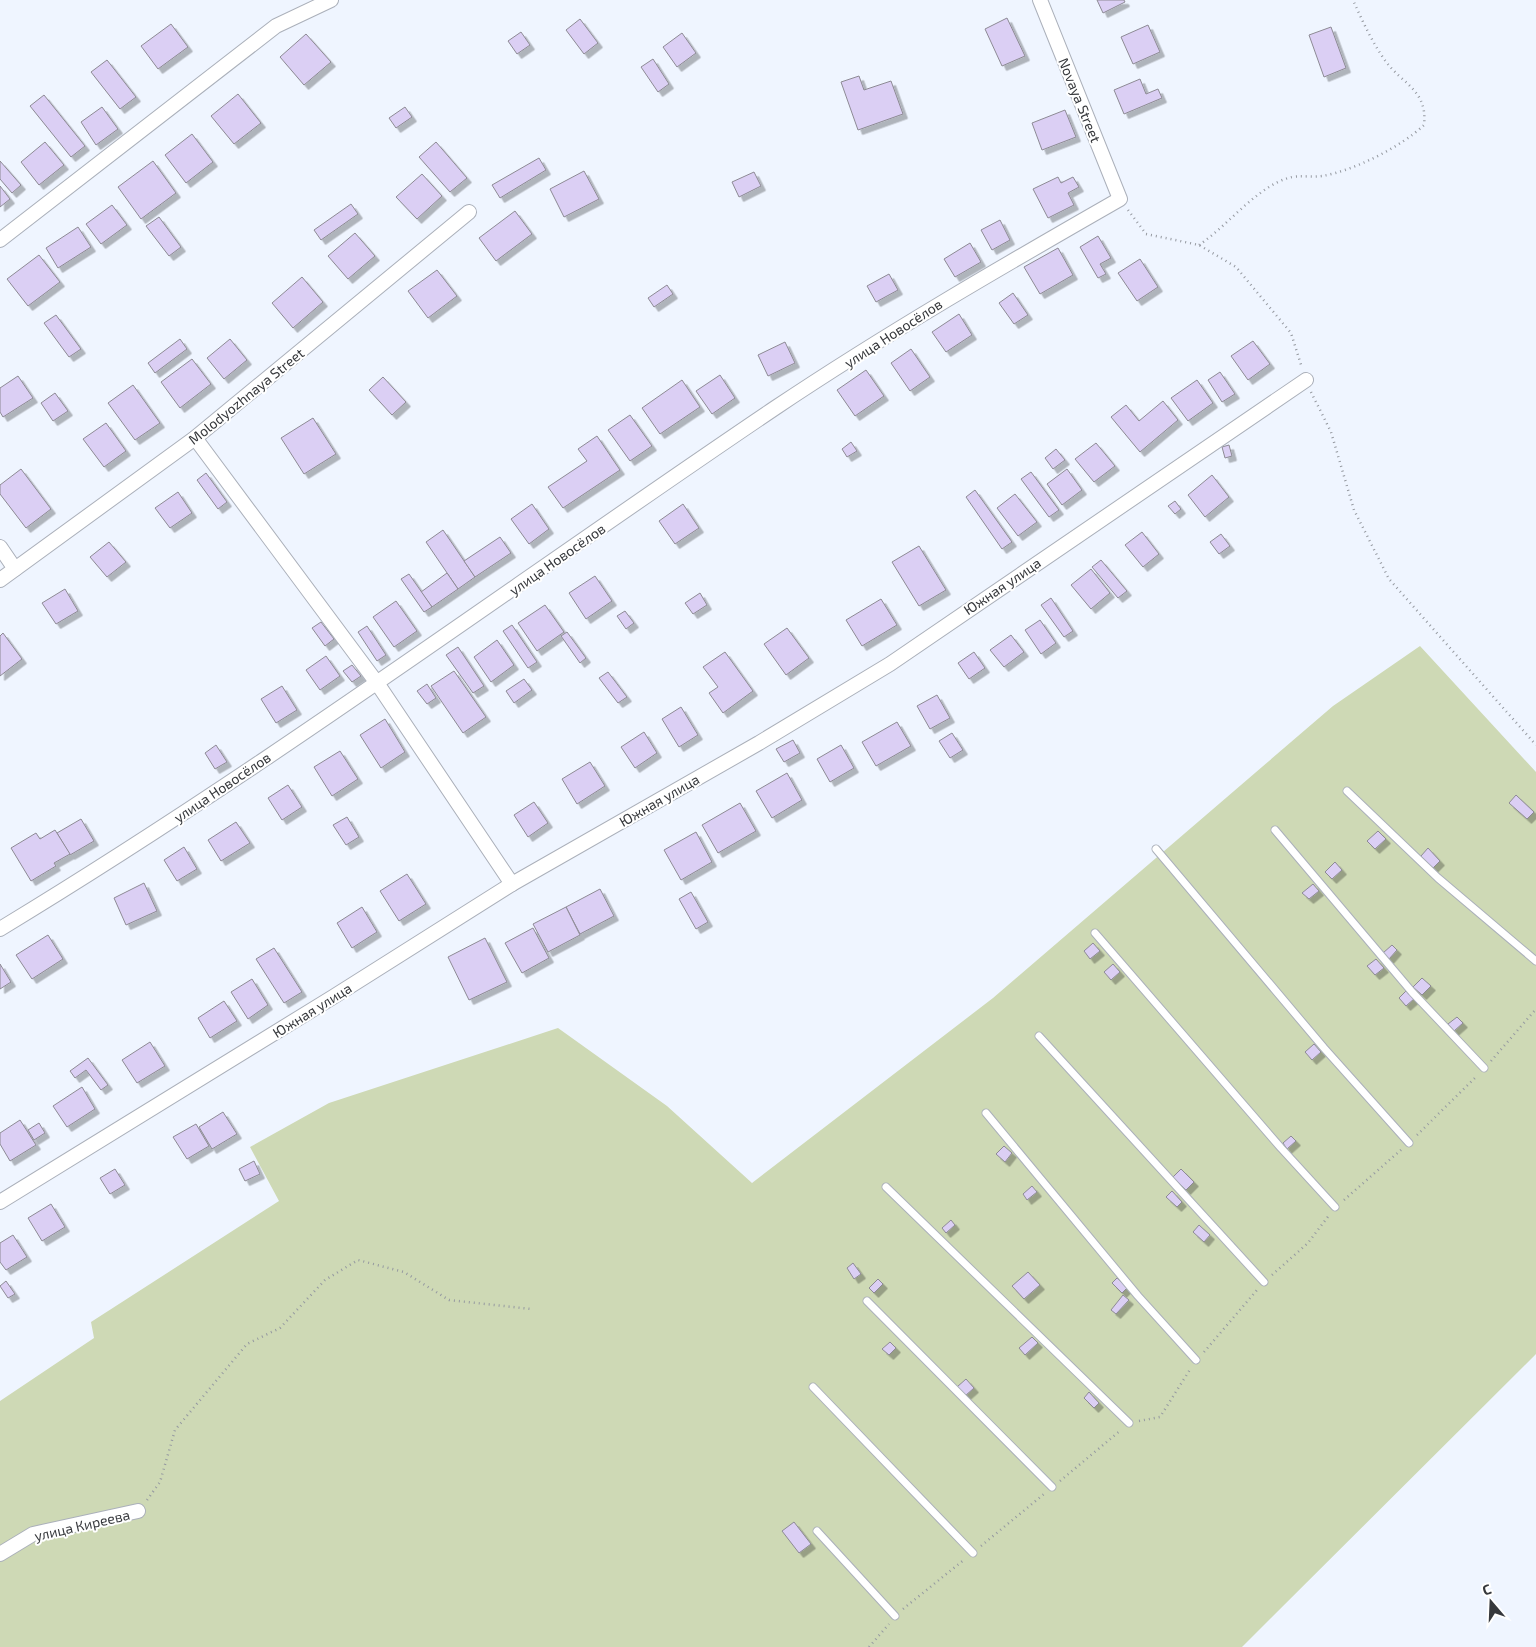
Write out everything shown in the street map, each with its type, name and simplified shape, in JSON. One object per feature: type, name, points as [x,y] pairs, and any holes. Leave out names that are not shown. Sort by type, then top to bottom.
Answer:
[{"type":"street","points":[[0,240],[276,26],[331,0]]},
{"type":"street","name":"Novaya Street","points":[[1040,0],[1120,199]]},
{"type":"street","name":"улица Новосёлов","points":[[0,929],[100,868],[377,683],[777,407],[944,300],[1120,199]]},
{"type":"street","name":"Molodyozhnaya Street","points":[[0,580],[195,438],[469,212]]},
{"type":"street","name":"Южная улица","points":[[0,1202],[325,1002],[512,884],[759,743],[890,664],[1306,380]]},
{"type":"street","points":[[195,438],[377,683],[512,884]]},
{"type":"street","points":[[0,547],[15,569]]},
{"type":"street","name":"улица Киреева","points":[[0,1554],[33,1534],[138,1511]]},
{"type":"lane","points":[[1347,791],[1438,878],[1536,961]]},
{"type":"lane","points":[[1275,830],[1412,992],[1484,1068]]},
{"type":"lane","points":[[1156,849],[1324,1048],[1409,1143]]},
{"type":"lane","points":[[1095,933],[1281,1148],[1335,1207]]},
{"type":"lane","points":[[1038,1036],[1264,1282]]},
{"type":"lane","points":[[986,1113],[1138,1296],[1196,1360]]},
{"type":"lane","points":[[886,1187],[1129,1423]]},
{"type":"lane","points":[[867,1301],[1052,1487]]},
{"type":"lane","points":[[813,1387],[889,1464],[972,1553]]},
{"type":"lane","points":[[817,1531],[895,1616]]},
{"type":"path","points":[[1199,245],[1279,182],[1301,174],[1320,176],[1344,170],[1411,137],[1424,125],[1423,104],[1418,94],[1386,62],[1374,44],[1352,0]]},
{"type":"path","points":[[1120,199],[1146,234],[1199,245],[1236,267],[1291,333],[1306,380],[1331,432],[1354,510],[1389,579],[1536,745]]},
{"type":"path","points":[[870,1647],[895,1616],[1129,1423],[1160,1417],[1196,1360],[1264,1282],[1308,1243],[1335,1207],[1409,1143],[1484,1068],[1536,1009]]},
{"type":"path","points":[[138,1511],[160,1482],[175,1430],[247,1344],[280,1328],[325,1280],[358,1260],[404,1272],[449,1300],[531,1310]]},
{"type":"green space","points":[[1420,646],[1536,772],[1536,1354],[1242,1647],[0,1647],[0,1401],[94,1338],[91,1322],[279,1201],[250,1147],[329,1103],[558,1028],[667,1106],[752,1183],[993,998],[1333,706]]},
{"type":"building","points":[[1097,0],[1124,0],[1125,2],[1103,13]]},
{"type":"building","points":[[1007,18],[1025,56],[1002,66],[985,29]]},
{"type":"building","points":[[580,19],[598,43],[584,54],[566,30]]},
{"type":"building","points":[[171,24],[188,47],[158,69],[141,46]]},
{"type":"building","points":[[1148,25],[1160,52],[1133,64],[1121,37]]},
{"type":"building","points":[[1331,27],[1346,68],[1324,77],[1309,35]]},
{"type":"building","points":[[521,32],[530,45],[517,54],[508,41]]},
{"type":"building","points":[[682,33],[696,53],[677,67],[663,47]]},
{"type":"building","points":[[306,34],[331,62],[304,85],[280,57]]},
{"type":"building","points":[[653,59],[669,84],[658,92],[641,67]]},
{"type":"building","points":[[107,60],[136,97],[120,109],[91,72]]},
{"type":"building","points":[[859,76],[864,90],[891,81],[903,114],[858,130],[841,82]]},
{"type":"building","points":[[1140,79],[1146,94],[1158,89],[1162,98],[1124,114],[1114,90]]},
{"type":"building","points":[[238,94],[261,123],[234,144],[211,116]]},
{"type":"building","points":[[44,95],[85,146],[71,157],[30,106]]},
{"type":"building","points":[[102,107],[118,129],[96,145],[81,122]]},
{"type":"building","points":[[405,107],[412,117],[396,128],[389,118]]},
{"type":"building","points":[[1065,110],[1076,137],[1042,150],[1032,123]]},
{"type":"building","points":[[192,134],[213,162],[186,183],[165,155]]},
{"type":"building","points":[[45,142],[64,165],[39,185],[21,162]]},
{"type":"building","points":[[436,142],[467,178],[450,192],[419,157]]},
{"type":"building","points":[[539,158],[546,170],[500,198],[492,185]]},
{"type":"building","points":[[0,161],[21,185],[12,193],[0,179]]},
{"type":"building","points":[[153,161],[176,193],[141,219],[118,187]]},
{"type":"building","points":[[584,171],[599,199],[564,217],[550,189]]},
{"type":"building","points":[[754,172],[761,186],[739,197],[732,182]]},
{"type":"building","points":[[422,174],[442,196],[417,219],[396,197]]},
{"type":"building","points":[[1058,177],[1061,183],[1073,177],[1079,187],[1068,193],[1074,205],[1048,218],[1033,189]]},
{"type":"building","points":[[0,186],[10,199],[0,207]]},
{"type":"building","points":[[351,204],[358,214],[321,240],[314,230]]},
{"type":"building","points":[[112,205],[127,225],[101,244],[86,224]]},
{"type":"building","points":[[515,211],[532,234],[496,261],[479,238]]},
{"type":"building","points":[[159,217],[181,247],[169,256],[146,226]]},
{"type":"building","points":[[1000,220],[1010,240],[992,250],[981,230]]},
{"type":"building","points":[[78,227],[91,247],[58,268],[46,248]]},
{"type":"building","points":[[355,233],[375,256],[348,279],[328,256]]},
{"type":"building","points":[[1098,236],[1111,258],[1100,264],[1106,274],[1098,278],[1080,247]]},
{"type":"building","points":[[970,243],[981,262],[955,277],[944,259]]},
{"type":"building","points":[[1058,248],[1073,275],[1040,294],[1024,267]]},
{"type":"building","points":[[39,255],[60,282],[28,306],[7,279]]},
{"type":"building","points":[[1140,259],[1158,287],[1137,301],[1118,273]]},
{"type":"building","points":[[437,270],[457,296],[428,318],[408,291]]},
{"type":"building","points":[[889,274],[898,290],[876,302],[867,286]]},
{"type":"building","points":[[302,277],[323,302],[293,328],[272,303]]},
{"type":"building","points":[[667,285],[673,294],[654,307],[648,298]]},
{"type":"building","points":[[1013,293],[1028,315],[1014,324],[999,303]]},
{"type":"building","points":[[959,314],[972,335],[946,352],[932,332]]},
{"type":"building","points":[[56,315],[81,349],[69,357],[44,323]]},
{"type":"building","points":[[180,339],[187,349],[155,373],[148,363]]},
{"type":"building","points":[[230,339],[247,360],[224,379],[207,358]]},
{"type":"building","points":[[1253,341],[1270,364],[1248,380],[1231,356]]},
{"type":"building","points":[[785,342],[795,363],[768,376],[758,355]]},
{"type":"building","points":[[911,349],[930,377],[910,391],[891,363]]},
{"type":"building","points":[[192,359],[211,384],[180,408],[161,382]]},
{"type":"building","points":[[866,370],[884,396],[855,416],[837,390]]},
{"type":"building","points":[[1220,372],[1235,394],[1222,402],[1208,380]]},
{"type":"building","points":[[720,375],[735,398],[712,414],[696,391]]},
{"type":"building","points":[[18,376],[33,398],[3,417],[0,412],[0,388]]},
{"type":"building","points":[[383,377],[406,402],[392,415],[369,390]]},
{"type":"building","points":[[682,380],[700,407],[660,434],[642,408]]},
{"type":"building","points":[[1197,380],[1213,403],[1188,421],[1171,398]]},
{"type":"building","points":[[133,385],[160,423],[135,440],[108,403]]},
{"type":"building","points":[[55,393],[68,411],[53,421],[41,403]]},
{"type":"building","points":[[1163,401],[1178,420],[1140,452],[1111,417],[1126,405],[1139,421]]},
{"type":"building","points":[[630,415],[652,446],[630,461],[608,430]]},
{"type":"building","points":[[313,418],[336,454],[304,474],[281,438]]},
{"type":"building","points":[[106,423],[126,451],[104,467],[83,439]]},
{"type":"building","points":[[597,436],[620,470],[563,508],[548,487],[587,461],[578,449]]},
{"type":"building","points":[[851,442],[857,451],[847,457],[842,449]]},
{"type":"building","points":[[1096,443],[1115,466],[1094,482],[1075,459]]},
{"type":"building","points":[[1229,445],[1232,456],[1225,458],[1222,447]]},
{"type":"building","points":[[1056,449],[1065,460],[1053,469],[1045,458]]},
{"type":"building","points":[[21,469],[51,509],[26,528],[0,494],[0,485]]},
{"type":"building","points":[[1067,469],[1082,490],[1062,505],[1047,484]]},
{"type":"building","points":[[1031,472],[1059,510],[1049,517],[1021,479]]},
{"type":"building","points":[[206,473],[227,502],[218,509],[197,480]]},
{"type":"building","points":[[1212,475],[1229,497],[1205,517],[1188,495]]},
{"type":"building","points":[[975,490],[1012,542],[1002,549],[966,497]]},
{"type":"building","points":[[178,492],[192,513],[170,528],[155,508]]},
{"type":"building","points":[[1015,494],[1037,522],[1018,536],[997,508]]},
{"type":"building","points":[[1175,501],[1181,509],[1175,514],[1168,506]]},
{"type":"building","points":[[532,504],[549,529],[529,544],[511,519]]},
{"type":"building","points":[[683,504],[699,528],[675,544],[659,521]]},
{"type":"building","points":[[443,530],[475,577],[458,589],[426,542]]},
{"type":"building","points":[[1142,532],[1159,554],[1143,567],[1125,545]]},
{"type":"building","points":[[1221,534],[1230,546],[1219,554],[1210,542]]},
{"type":"building","points":[[500,537],[511,553],[475,577],[464,561]]},
{"type":"building","points":[[109,542],[126,562],[107,577],[90,557]]},
{"type":"building","points":[[919,546],[946,590],[919,606],[892,562]]},
{"type":"building","points":[[1101,560],[1127,591],[1118,598],[1092,567]]},
{"type":"building","points":[[1091,569],[1110,593],[1091,609],[1071,585]]},
{"type":"building","points":[[447,573],[458,589],[432,607],[421,592]]},
{"type":"building","points":[[409,574],[432,607],[424,612],[401,579]]},
{"type":"building","points":[[595,576],[612,601],[586,619],[569,593]]},
{"type":"building","points":[[65,589],[78,611],[56,624],[42,603]]},
{"type":"building","points":[[700,593],[707,605],[693,614],[685,603]]},
{"type":"building","points":[[1051,598],[1073,631],[1064,637],[1041,605]]},
{"type":"building","points":[[881,599],[897,625],[862,646],[846,620]]},
{"type":"building","points":[[396,601],[417,631],[394,647],[373,617]]},
{"type":"building","points":[[545,605],[564,632],[537,651],[518,623]]},
{"type":"building","points":[[625,611],[634,623],[626,629],[617,616]]},
{"type":"building","points":[[1040,620],[1056,643],[1041,654],[1025,630]]},
{"type":"building","points":[[321,622],[334,639],[325,646],[312,628]]},
{"type":"building","points":[[512,625],[537,662],[528,668],[503,631]]},
{"type":"building","points":[[367,626],[386,655],[377,661],[358,632]]},
{"type":"building","points":[[787,628],[809,658],[786,675],[764,644]]},
{"type":"building","points":[[567,632],[586,658],[580,663],[561,636]]},
{"type":"building","points":[[3,633],[22,659],[0,676],[0,636]]},
{"type":"building","points":[[1011,635],[1024,652],[1004,667],[990,650]]},
{"type":"building","points":[[497,640],[514,665],[491,682],[474,657]]},
{"type":"building","points":[[458,647],[484,686],[473,693],[446,655]]},
{"type":"building","points":[[725,652],[753,691],[723,713],[709,693],[718,687],[703,667]]},
{"type":"building","points":[[974,652],[985,668],[969,679],[958,663]]},
{"type":"building","points":[[326,656],[340,676],[320,690],[306,670]]},
{"type":"building","points":[[352,665],[361,676],[352,682],[343,671]]},
{"type":"building","points":[[454,671],[486,717],[463,733],[431,686]]},
{"type":"building","points":[[608,672],[627,697],[618,703],[599,678]]},
{"type":"building","points":[[524,679],[532,690],[514,703],[506,691]]},
{"type":"building","points":[[427,684],[436,698],[427,704],[417,691]]},
{"type":"building","points":[[282,686],[297,710],[276,723],[261,699]]},
{"type":"building","points":[[937,695],[950,718],[930,729],[917,706]]},
{"type":"building","points":[[681,707],[698,735],[679,747],[662,719]]},
{"type":"building","points":[[385,719],[405,752],[381,768],[360,735]]},
{"type":"building","points":[[897,722],[911,746],[876,766],[862,742]]},
{"type":"building","points":[[644,732],[657,753],[635,768],[621,747]]},
{"type":"building","points":[[952,733],[963,750],[950,758],[939,741]]},
{"type":"building","points":[[793,740],[800,753],[784,762],[776,749]]},
{"type":"building","points":[[216,745],[227,762],[215,769],[205,753]]},
{"type":"building","points":[[841,745],[854,768],[830,782],[817,759]]},
{"type":"building","points":[[340,751],[358,779],[332,796],[314,767]]},
{"type":"building","points":[[590,762],[605,786],[577,804],[562,779]]},
{"type":"building","points":[[787,773],[802,800],[772,818],[756,791]]},
{"type":"building","points":[[288,785],[302,807],[282,820],[268,798]]},
{"type":"building","points":[[1516,795],[1534,812],[1527,819],[1509,803]]},
{"type":"building","points":[[534,802],[548,823],[528,837],[514,815]]},
{"type":"building","points":[[740,803],[756,831],[718,853],[702,825]]},
{"type":"building","points":[[347,817],[359,837],[346,845],[333,825]]},
{"type":"building","points":[[81,819],[94,841],[70,855],[57,833]]},
{"type":"building","points":[[236,822],[250,843],[221,861],[208,840]]},
{"type":"building","points":[[55,830],[70,854],[54,863],[56,866],[31,881],[11,848],[36,833],[40,839]]},
{"type":"building","points":[[1378,831],[1386,839],[1375,849],[1367,841]]},
{"type":"building","points":[[696,832],[712,862],[681,880],[664,850]]},
{"type":"building","points":[[184,847],[197,869],[177,881],[164,860]]},
{"type":"building","points":[[1428,848],[1440,861],[1433,868],[1421,856]]},
{"type":"building","points":[[1335,862],[1342,870],[1332,879],[1325,872]]},
{"type":"building","points":[[407,874],[426,904],[399,921],[380,891]]},
{"type":"building","points":[[144,883],[157,911],[126,925],[114,898]]},
{"type":"building","points":[[1313,884],[1319,891],[1309,899],[1302,893]]},
{"type":"building","points":[[600,889],[614,916],[580,934],[566,907]]},
{"type":"building","points":[[691,892],[708,922],[696,929],[679,899]]},
{"type":"building","points":[[362,907],[377,932],[352,948],[337,923]]},
{"type":"building","points":[[566,907],[580,935],[548,952],[533,924]]},
{"type":"building","points":[[533,928],[549,958],[522,973],[505,943]]},
{"type":"building","points":[[48,935],[63,959],[32,979],[16,955]]},
{"type":"building","points":[[485,938],[507,982],[469,1000],[448,957]]},
{"type":"building","points":[[1093,943],[1100,951],[1090,959],[1084,951]]},
{"type":"building","points":[[1392,945],[1397,950],[1389,959],[1383,953]]},
{"type":"building","points":[[274,948],[302,992],[284,1003],[256,959]]},
{"type":"building","points":[[1376,959],[1384,968],[1375,975],[1367,966]]},
{"type":"building","points":[[0,964],[11,982],[0,989]]},
{"type":"building","points":[[1113,964],[1120,972],[1111,980],[1104,972]]},
{"type":"building","points":[[1422,978],[1431,986],[1422,995],[1413,987]]},
{"type":"building","points":[[252,979],[268,1005],[248,1019],[231,992]]},
{"type":"building","points":[[1407,990],[1415,998],[1406,1006],[1399,998]]},
{"type":"building","points":[[224,1001],[237,1021],[210,1038],[198,1018]]},
{"type":"building","points":[[1457,1017],[1463,1023],[1454,1031],[1448,1024]]},
{"type":"building","points":[[150,1042],[165,1066],[137,1083],[122,1060]]},
{"type":"building","points":[[1314,1044],[1321,1052],[1312,1060],[1305,1052]]},
{"type":"building","points":[[88,1058],[108,1085],[101,1090],[86,1070],[75,1078],[70,1071]]},
{"type":"building","points":[[82,1087],[95,1109],[67,1127],[53,1106]]},
{"type":"building","points":[[223,1112],[237,1134],[212,1149],[199,1127]]},
{"type":"building","points":[[20,1120],[36,1145],[10,1161],[0,1144],[0,1133]]},
{"type":"building","points":[[39,1123],[45,1133],[34,1140],[28,1130]]},
{"type":"building","points":[[196,1124],[209,1146],[187,1159],[173,1137]]},
{"type":"building","points":[[1291,1136],[1296,1141],[1287,1149],[1283,1143]]},
{"type":"building","points":[[1004,1146],[1012,1153],[1005,1162],[996,1154]]},
{"type":"building","points":[[254,1161],[260,1174],[245,1181],[239,1169]]},
{"type":"building","points":[[115,1169],[125,1185],[110,1194],[100,1178]]},
{"type":"building","points":[[1181,1169],[1194,1182],[1186,1190],[1173,1177]]},
{"type":"building","points":[[1032,1186],[1037,1192],[1027,1200],[1023,1194]]},
{"type":"building","points":[[1172,1191],[1182,1202],[1177,1207],[1166,1197]]},
{"type":"building","points":[[51,1204],[65,1227],[42,1241],[28,1218]]},
{"type":"building","points":[[951,1220],[955,1225],[946,1233],[942,1228]]},
{"type":"building","points":[[1199,1225],[1210,1235],[1204,1242],[1193,1232]]},
{"type":"building","points":[[13,1235],[27,1257],[6,1270],[0,1262],[0,1243]]},
{"type":"building","points":[[853,1263],[861,1274],[854,1279],[847,1268]]},
{"type":"building","points":[[1028,1272],[1040,1285],[1024,1299],[1012,1286]]},
{"type":"building","points":[[1117,1278],[1127,1288],[1122,1293],[1112,1283]]},
{"type":"building","points":[[878,1279],[883,1284],[874,1293],[869,1288]]},
{"type":"building","points":[[6,1281],[15,1294],[8,1298],[0,1286]]},
{"type":"building","points":[[1123,1295],[1129,1300],[1116,1314],[1111,1310]]},
{"type":"building","points":[[1032,1337],[1038,1343],[1025,1355],[1019,1348]]},
{"type":"building","points":[[890,1342],[896,1348],[889,1355],[882,1349]]},
{"type":"building","points":[[966,1379],[974,1388],[965,1396],[957,1387]]},
{"type":"building","points":[[1089,1392],[1099,1403],[1094,1408],[1084,1398]]},
{"type":"building","points":[[794,1522],[811,1544],[799,1553],[782,1531]]}]
